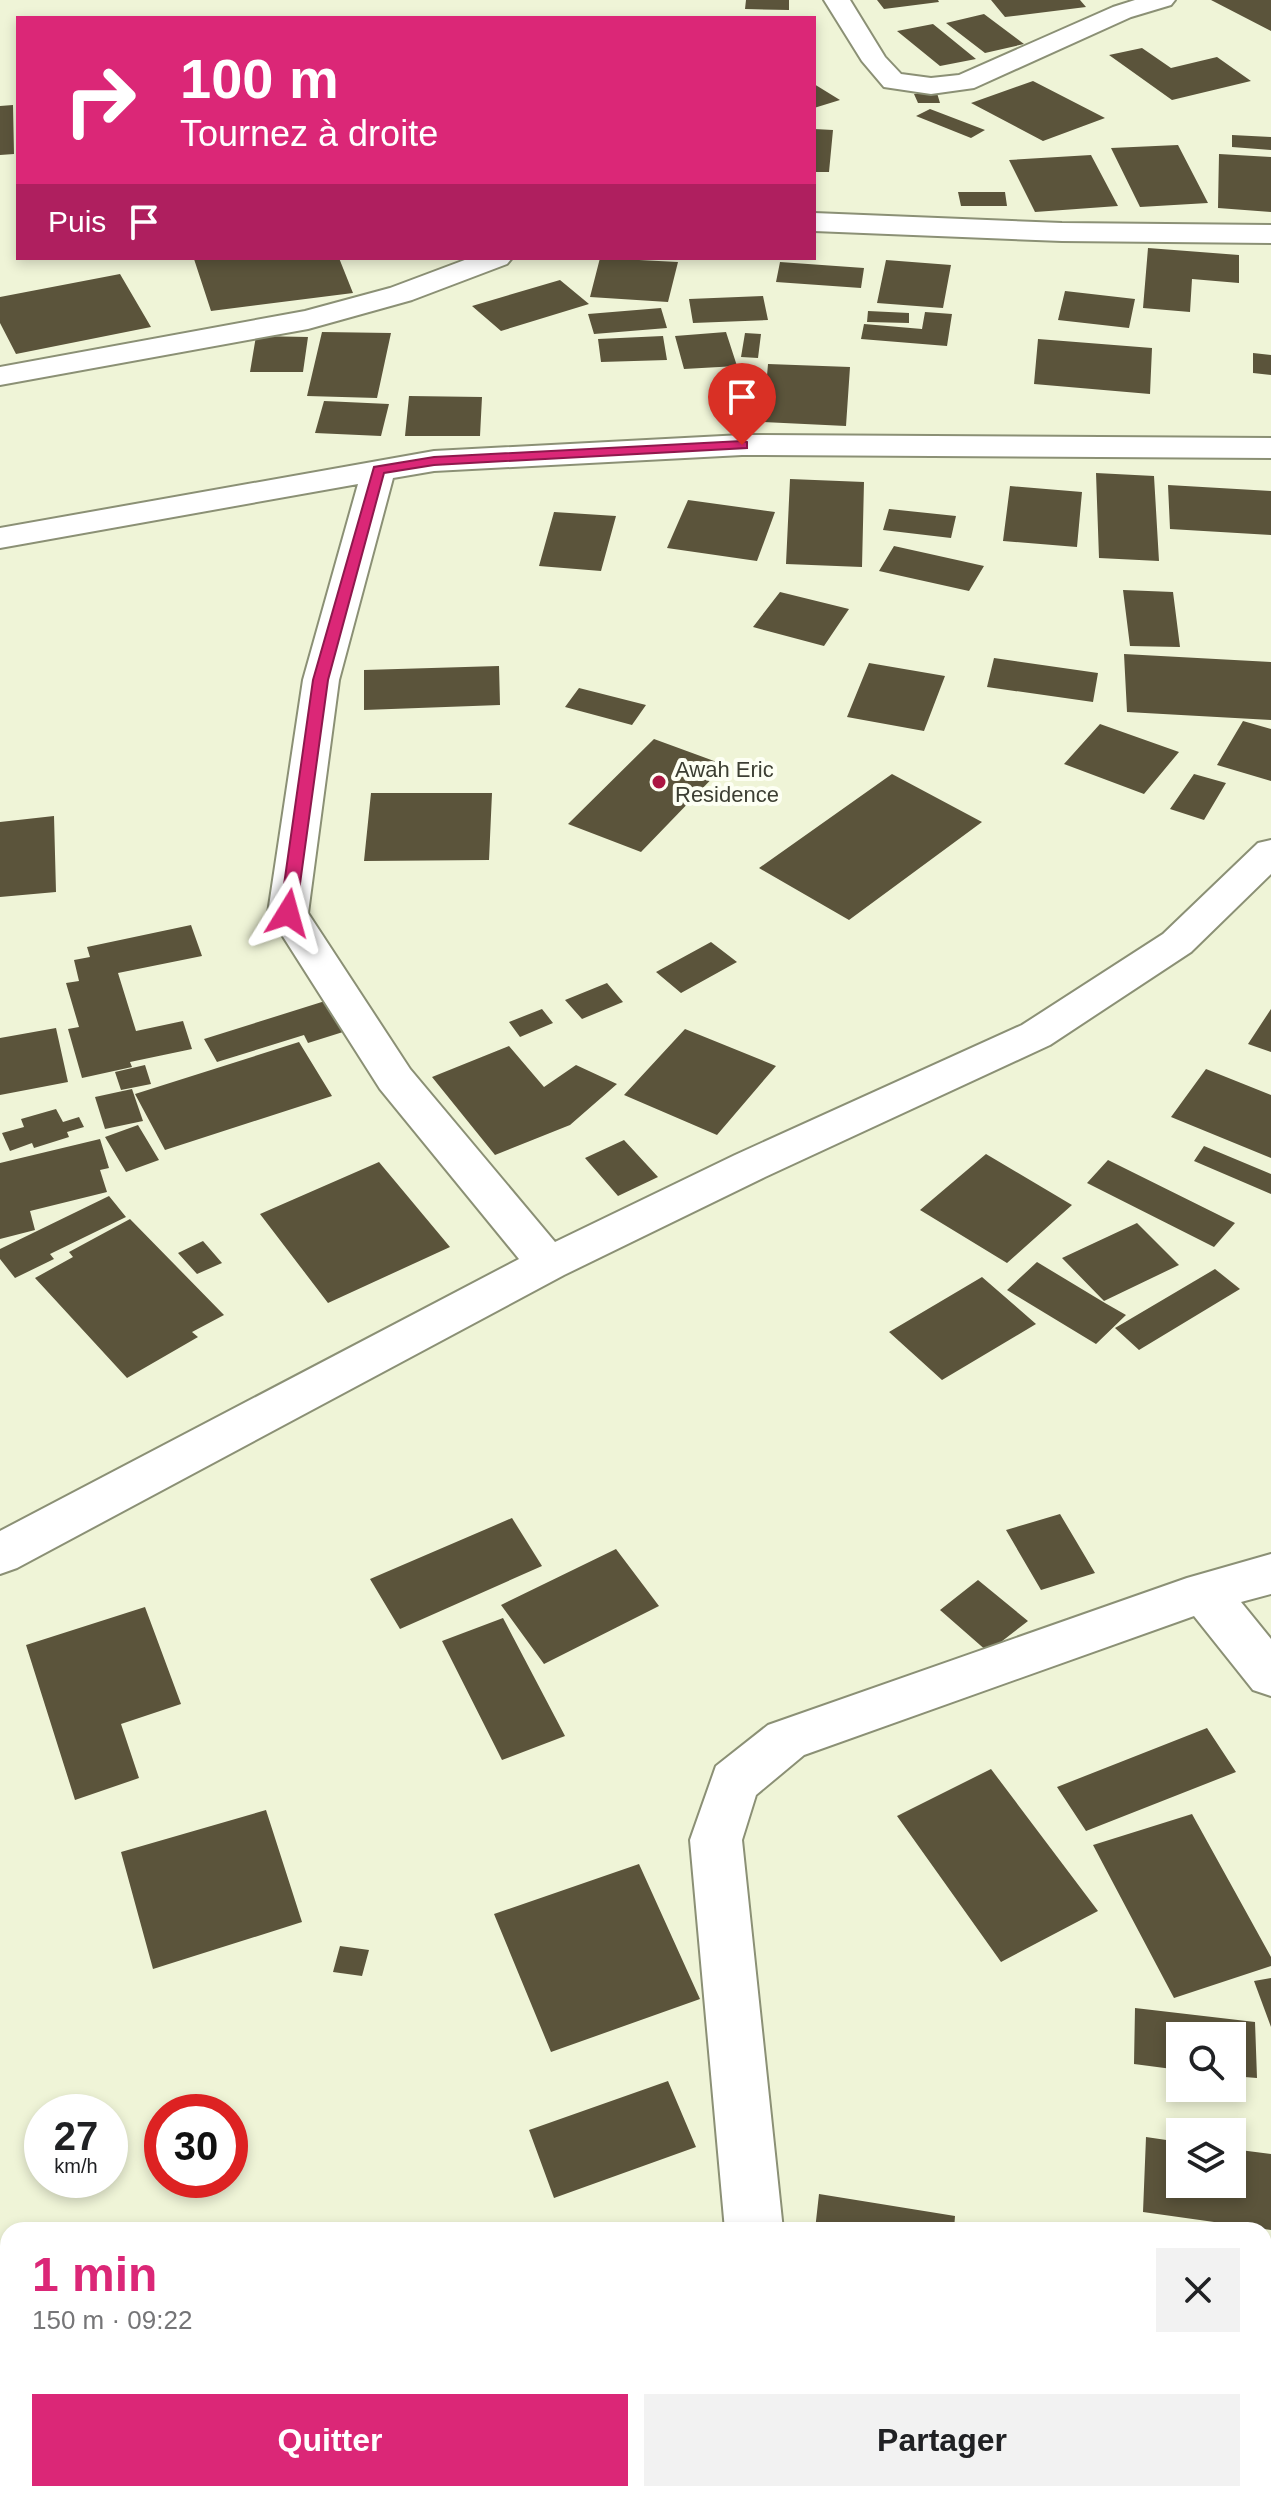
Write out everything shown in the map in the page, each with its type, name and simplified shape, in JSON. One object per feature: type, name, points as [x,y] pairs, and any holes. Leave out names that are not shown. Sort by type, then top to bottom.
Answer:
[{"type":"street","points":[[837,0],[875,61],[893,81],[931,86],[965,82],[1122,12],[1162,0]]},
{"type":"street","points":[[816,222],[1062,232],[1271,234]]},
{"type":"street","points":[[0,376],[308,320],[401,294],[492,260]]},
{"type":"street","points":[[0,538],[434,461],[742,445],[1271,448]]},
{"type":"street","points":[[379,469],[321,680],[288,913],[395,1079],[548,1264]]},
{"type":"street","points":[[0,1554],[437,1320],[548,1264],[750,1166],[1036,1035],[1177,943],[1271,852]]},
{"type":"street","points":[[753,2222],[716,1840],[734,1782],[786,1740],[1204,1592],[1271,1574]]},
{"type":"street","points":[[1204,1592],[1271,1675]]},
{"type":"building","points":[[746,0],[789,0],[789,10],[745,9]]},
{"type":"building","points":[[877,0],[938,0],[939,2],[884,9]]},
{"type":"building","points":[[991,0],[1080,0],[1086,7],[1005,17]]},
{"type":"building","points":[[1211,0],[1271,0],[1271,31]]},
{"type":"building","points":[[984,14],[1024,44],[985,53],[946,23]]},
{"type":"building","points":[[933,24],[976,59],[940,66],[897,31]]},
{"type":"building","points":[[1142,48],[1171,68],[1217,57],[1251,81],[1172,100],[1109,55]]},
{"type":"building","points":[[1033,81],[1105,118],[1043,141],[971,103]]},
{"type":"building","points":[[816,85],[840,100],[816,107]]},
{"type":"building","points":[[937,93],[940,103],[918,103],[914,94]]},
{"type":"building","points":[[13,105],[14,154],[0,155],[0,106]]},
{"type":"building","points":[[930,109],[985,130],[971,138],[916,116]]},
{"type":"building","points":[[816,129],[833,130],[829,172],[816,172]]},
{"type":"building","points":[[1232,135],[1271,137],[1271,150],[1232,147]]},
{"type":"building","points":[[1178,145],[1208,203],[1140,207],[1111,148]]},
{"type":"building","points":[[1219,154],[1271,157],[1271,212],[1218,208]]},
{"type":"building","points":[[1091,155],[1118,206],[1035,212],[1009,160]]},
{"type":"building","points":[[958,192],[1005,192],[1007,206],[961,206]]},
{"type":"building","points":[[1148,248],[1239,255],[1239,283],[1192,279],[1190,312],[1143,308]]},
{"type":"building","points":[[194,260],[340,260],[353,293],[211,311]]},
{"type":"building","points":[[599,260],[678,262],[668,302],[590,297]]},
{"type":"building","points":[[886,260],[951,265],[943,308],[877,303]]},
{"type":"building","points":[[780,262],[864,268],[861,288],[776,282]]},
{"type":"building","points":[[120,274],[151,327],[16,354],[0,323],[0,297]]},
{"type":"building","points":[[560,280],[589,304],[501,331],[472,306]]},
{"type":"building","points":[[1065,291],[1135,299],[1129,328],[1058,320]]},
{"type":"building","points":[[763,296],[768,320],[693,323],[689,299]]},
{"type":"building","points":[[661,308],[667,328],[594,334],[588,314]]},
{"type":"building","points":[[868,311],[909,313],[909,323],[867,322]]},
{"type":"building","points":[[925,312],[952,314],[947,346],[861,339],[864,324],[922,329]]},
{"type":"building","points":[[322,332],[391,333],[377,398],[307,396]]},
{"type":"building","points":[[726,332],[737,366],[684,369],[675,336]]},
{"type":"building","points":[[745,333],[761,334],[758,358],[741,357]]},
{"type":"building","points":[[256,336],[308,337],[303,372],[250,372]]},
{"type":"building","points":[[663,336],[667,360],[601,362],[598,339]]},
{"type":"building","points":[[1038,339],[1152,348],[1150,394],[1034,384]]},
{"type":"building","points":[[1253,353],[1271,355],[1271,375],[1253,373]]},
{"type":"building","points":[[768,364],[850,367],[846,426],[763,422]]},
{"type":"building","points":[[409,396],[482,397],[480,436],[405,436]]},
{"type":"building","points":[[324,401],[389,404],[381,436],[315,433]]},
{"type":"building","points":[[1096,473],[1154,476],[1159,561],[1099,558]]},
{"type":"building","points":[[790,479],[864,482],[862,567],[786,564]]},
{"type":"building","points":[[1168,485],[1271,491],[1271,535],[1170,529]]},
{"type":"building","points":[[1010,486],[1082,492],[1077,547],[1003,541]]},
{"type":"building","points":[[688,500],[775,512],[757,561],[667,548]]},
{"type":"building","points":[[889,509],[956,516],[951,538],[883,530]]},
{"type":"building","points":[[554,512],[616,516],[601,571],[539,566]]},
{"type":"building","points":[[894,546],[984,566],[969,591],[879,571]]},
{"type":"building","points":[[1123,590],[1173,592],[1180,647],[1130,646]]},
{"type":"building","points":[[780,592],[849,609],[824,646],[753,627]]},
{"type":"building","points":[[1124,654],[1271,662],[1271,720],[1127,712]]},
{"type":"building","points":[[994,658],[1098,673],[1093,702],[987,687]]},
{"type":"building","points":[[869,663],[945,676],[924,731],[847,717]]},
{"type":"building","points":[[499,666],[500,705],[364,710],[364,670]]},
{"type":"building","points":[[579,688],[646,705],[632,725],[565,707]]},
{"type":"building","points":[[1243,721],[1271,729],[1271,781],[1217,765]]},
{"type":"building","points":[[1100,724],[1179,752],[1144,794],[1064,764]]},
{"type":"building","points":[[654,739],[725,765],[641,852],[568,824]]},
{"type":"building","points":[[892,774],[982,822],[849,920],[759,868]]},
{"type":"building","points":[[1194,774],[1226,783],[1204,820],[1170,809]]},
{"type":"building","points":[[371,793],[492,793],[489,860],[364,861]]},
{"type":"building","points":[[54,816],[56,892],[0,897],[0,822]]},
{"type":"building","points":[[191,925],[202,956],[118,973],[136,1031],[183,1021],[192,1049],[130,1062],[132,1067],[82,1078],[68,1029],[79,1027],[66,983],[79,981],[74,960],[90,957],[87,947]]},
{"type":"building","points":[[711,942],[737,962],[681,993],[656,972]]},
{"type":"building","points":[[607,983],[623,1002],[582,1019],[565,1000]]},
{"type":"building","points":[[325,1001],[343,1032],[308,1043],[304,1035],[217,1062],[204,1039]]},
{"type":"building","points":[[542,1009],[553,1023],[520,1037],[509,1022]]},
{"type":"building","points":[[1271,1009],[1271,1052],[1248,1044]]},
{"type":"building","points":[[56,1028],[68,1082],[0,1095],[0,1038]]},
{"type":"building","points":[[685,1029],[776,1066],[717,1135],[624,1095]]},
{"type":"building","points":[[299,1042],[332,1096],[165,1150],[135,1094]]},
{"type":"building","points":[[509,1046],[544,1087],[576,1065],[617,1084],[570,1125],[495,1155],[432,1077]]},
{"type":"building","points":[[145,1065],[151,1084],[121,1090],[115,1072]]},
{"type":"building","points":[[1206,1069],[1271,1095],[1271,1158],[1171,1117]]},
{"type":"building","points":[[132,1089],[143,1121],[105,1129],[95,1097]]},
{"type":"building","points":[[56,1109],[63,1122],[79,1117],[84,1127],[67,1132],[69,1137],[34,1148],[32,1143],[10,1151],[2,1133],[24,1127],[21,1119]]},
{"type":"building","points":[[138,1125],[159,1160],[126,1172],[105,1137]]},
{"type":"building","points":[[100,1139],[109,1168],[100,1170],[107,1192],[30,1211],[35,1230],[0,1239],[0,1163]]},
{"type":"building","points":[[624,1140],[658,1177],[618,1196],[585,1158]]},
{"type":"building","points":[[1204,1146],[1271,1174],[1271,1194],[1194,1161]]},
{"type":"building","points":[[986,1154],[1072,1205],[1007,1263],[920,1210]]},
{"type":"building","points":[[1108,1160],[1235,1223],[1214,1247],[1087,1183]]},
{"type":"building","points":[[379,1162],[450,1247],[328,1303],[260,1214]]},
{"type":"building","points":[[109,1196],[126,1217],[50,1254],[54,1259],[15,1278],[0,1259],[0,1249]]},
{"type":"building","points":[[130,1219],[224,1315],[192,1332],[198,1337],[127,1378],[35,1278],[73,1257],[69,1252]]},
{"type":"building","points":[[1137,1223],[1179,1265],[1104,1301],[1062,1258]]},
{"type":"building","points":[[203,1241],[222,1263],[197,1274],[178,1253]]},
{"type":"building","points":[[1037,1262],[1126,1315],[1096,1344],[1007,1290]]},
{"type":"building","points":[[1215,1269],[1240,1289],[1139,1350],[1115,1328]]},
{"type":"building","points":[[982,1277],[1036,1324],[942,1380],[889,1332]]},
{"type":"building","points":[[1060,1514],[1095,1573],[1041,1590],[1006,1530]]},
{"type":"building","points":[[512,1518],[542,1566],[400,1629],[370,1579]]},
{"type":"building","points":[[616,1549],[659,1606],[544,1664],[501,1605]]},
{"type":"building","points":[[978,1580],[1028,1621],[988,1652],[940,1610]]},
{"type":"building","points":[[145,1607],[181,1704],[121,1724],[139,1778],[75,1800],[26,1645]]},
{"type":"building","points":[[503,1618],[565,1736],[502,1760],[442,1641]]},
{"type":"building","points":[[1207,1728],[1236,1772],[1086,1831],[1057,1787]]},
{"type":"building","points":[[991,1769],[1098,1911],[1001,1962],[897,1816]]},
{"type":"building","points":[[266,1810],[302,1922],[153,1969],[121,1852]]},
{"type":"building","points":[[1192,1814],[1271,1957],[1271,1966],[1174,1998],[1093,1845]]},
{"type":"building","points":[[639,1864],[700,1999],[551,2052],[494,1914]]},
{"type":"building","points":[[340,1946],[369,1950],[362,1976],[333,1972]]},
{"type":"building","points":[[1271,1978],[1271,2027],[1254,1981]]},
{"type":"building","points":[[1135,2008],[1255,2022],[1257,2078],[1246,2077],[1246,2022],[1166,2022],[1166,2068],[1134,2064]]},
{"type":"building","points":[[668,2081],[696,2147],[554,2198],[529,2130]]},
{"type":"building","points":[[1146,2137],[1166,2140],[1166,2198],[1246,2198],[1246,2151],[1271,2154],[1271,2222],[1214,2222],[1143,2212]]},
{"type":"building","points":[[819,2194],[955,2216],[955,2222],[816,2222]]},
{"type":"place","name":"Awah Eric Residence","points":[[659,782]]},
{"type":"route","points":[[288,913],[321,680],[379,469],[434,461],[742,445]]}]
